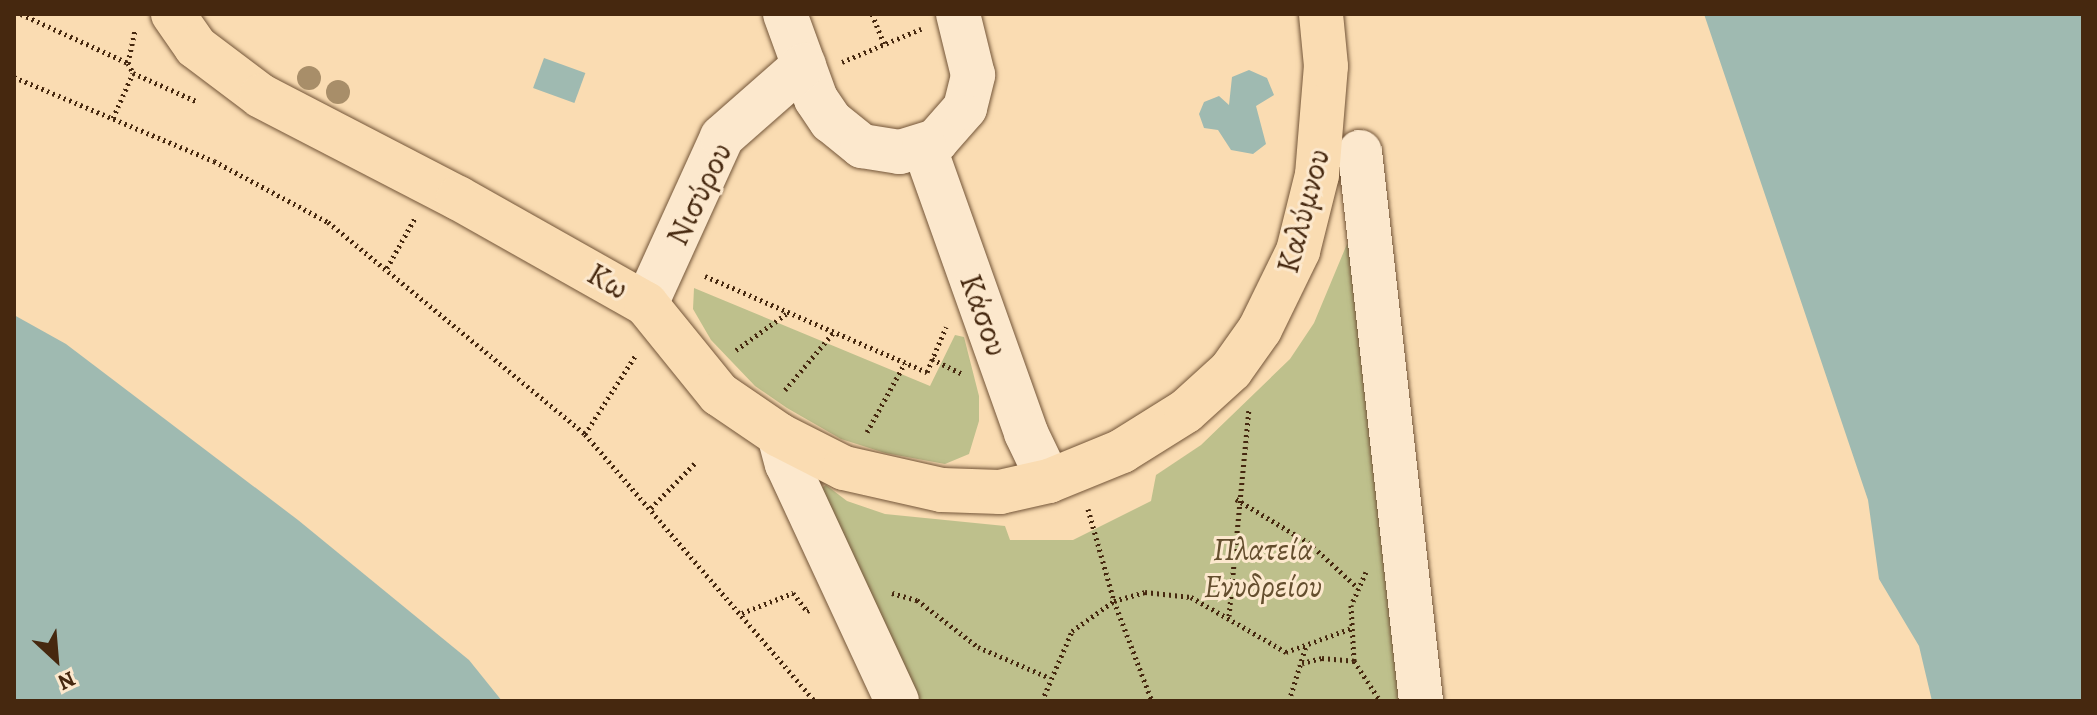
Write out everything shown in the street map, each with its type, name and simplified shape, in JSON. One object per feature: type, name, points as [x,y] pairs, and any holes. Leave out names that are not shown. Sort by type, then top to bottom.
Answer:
[{"type":"main road","name":"Κω","points":[[173,14],[196,47],[261,96],[484,212],[646,304],[719,394],[781,414],[844,468],[942,490],[1062,494]]},
{"type":"main road","name":"Καλύμνου","points":[[1062,494],[1186,411],[1231,370],[1260,329],[1298,251],[1317,175],[1326,66],[1321,14]]},
{"type":"street","points":[[785,14],[826,60],[823,110],[850,139],[887,152],[924,146],[953,126],[969,98],[971,54],[957,19]]},
{"type":"street","name":"Νισύρου","points":[[646,304],[722,137],[826,60]]},
{"type":"street","name":"Κάσου","points":[[924,146],[1026,433],[1062,494]]},
{"type":"street","points":[[1360,152],[1421,701]]},
{"type":"street","points":[[781,414],[846,592],[897,701]]},
{"type":"path","points":[[21,14],[128,63]]},
{"type":"path","points":[[872,14],[884,44]]},
{"type":"path","points":[[826,60],[957,19]]},
{"type":"path","points":[[130,51],[128,63],[133,73],[204,105]]},
{"type":"path","points":[[826,60],[845,76]]},
{"type":"path","points":[[113,118],[133,73]]},
{"type":"path","points":[[14,77],[214,161],[328,222],[585,434],[815,701]]},
{"type":"path","points":[[406,206],[431,220]]},
{"type":"path","points":[[387,269],[405,233]]},
{"type":"path","points":[[699,286],[711,262]]},
{"type":"path","points":[[705,276],[927,372],[949,318]]},
{"type":"path","points":[[723,360],[787,313]]},
{"type":"path","points":[[781,414],[833,333]]},
{"type":"path","points":[[626,342],[649,361]]},
{"type":"path","points":[[585,434],[639,352]]},
{"type":"path","points":[[864,438],[905,363]]},
{"type":"path","points":[[1229,616],[1236,499],[1252,395]]},
{"type":"path","points":[[651,508],[695,463]]},
{"type":"path","points":[[1062,494],[1087,506],[1114,601],[1152,701]]},
{"type":"path","points":[[1087,506],[1100,499]]},
{"type":"path","points":[[1236,499],[1309,543],[1356,586]]},
{"type":"path","points":[[1382,701],[1354,661],[1352,628],[1356,586],[1404,535]]},
{"type":"path","points":[[846,592],[871,587],[917,600],[978,647],[1048,677]]},
{"type":"path","points":[[1042,701],[1048,677],[1072,631],[1114,601],[1145,592],[1191,597],[1229,616],[1261,642],[1286,652],[1352,628]]},
{"type":"path","points":[[742,613],[793,593],[807,611]]},
{"type":"path","points":[[1289,701],[1306,646]]},
{"type":"path","points":[[1302,663],[1322,658],[1354,661]]},
{"type":"green space","name":"Πλατεία Ενυδρείου","points":[[1347,244],[1362,250],[1407,701],[911,701],[816,492],[826,485],[847,501],[885,514],[1005,526],[1010,540],[1073,540],[1151,501],[1156,475],[1201,445],[1290,359],[1314,323]]},
{"type":"green space","points":[[694,288],[930,386],[955,335],[964,337],[979,396],[979,421],[969,454],[945,464],[885,453],[841,439],[787,408],[755,386],[711,340],[693,309]]},
{"type":"water","points":[[1704,14],[2083,14],[2083,701],[1932,701],[1919,646],[1879,579],[1868,500]]},
{"type":"water","points":[[544,58],[585,73],[574,103],[533,88]]},
{"type":"water","points":[[1249,70],[1267,78],[1274,95],[1256,106],[1266,144],[1253,154],[1231,150],[1218,130],[1204,128],[1199,114],[1204,102],[1219,96],[1229,105],[1232,77]]},
{"type":"water","points":[[14,315],[66,344],[298,520],[469,660],[502,701],[14,701]]}]
